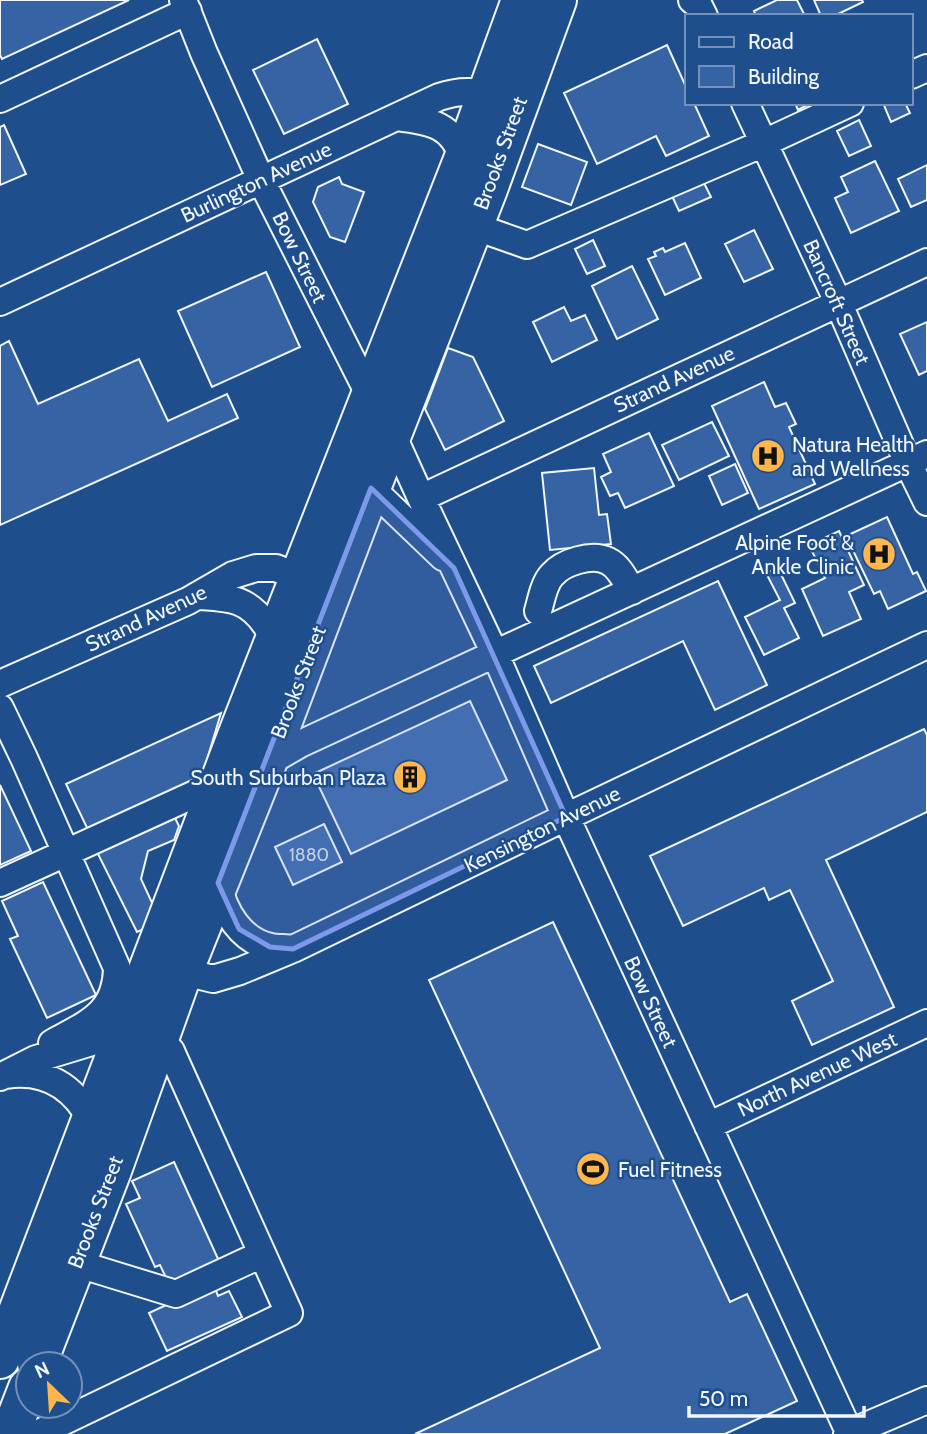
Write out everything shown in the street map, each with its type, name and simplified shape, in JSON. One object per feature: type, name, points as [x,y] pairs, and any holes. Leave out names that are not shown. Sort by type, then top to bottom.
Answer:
[{"type":"highway","name":"Brooks Street","points":[[355,482],[392,433],[473,226],[502,100],[521,0]]},
{"type":"highway","name":"Brooks Street","points":[[167,967],[218,883],[267,763],[316,584],[355,482],[370,396],[463,160],[502,100],[557,0]]},
{"type":"highway","name":"Brooks Street","points":[[42,1350],[111,1173],[142,1034],[167,967],[219,783],[274,641],[316,584]]},
{"type":"highway","name":"Brooks Street","points":[[0,1359],[91,1120],[142,1034]]},
{"type":"street","points":[[692,0],[703,14]]},
{"type":"street","points":[[0,99],[186,6]]},
{"type":"street","name":"Bow Street","points":[[186,6],[261,180],[370,396]]},
{"type":"street","name":"Burlington Avenue","points":[[0,302],[439,97],[462,91],[502,100]]},
{"type":"street","name":"Bancroft Street","points":[[746,105],[838,302],[918,459],[927,502]]},
{"type":"street","points":[[473,226],[527,245],[846,105]]},
{"type":"street","points":[[397,117],[439,124],[460,148],[463,160]]},
{"type":"street","name":"Strand Avenue","points":[[421,498],[927,262]]},
{"type":"street","name":"Bow Street","points":[[392,433],[849,1434]]},
{"type":"street","points":[[267,763],[300,744],[918,459]]},
{"type":"street","name":"Bow Street","points":[[355,482],[454,568]]},
{"type":"street","points":[[538,611],[550,576],[567,563],[588,558],[606,560],[619,569],[632,591]]},
{"type":"street","name":"Strand Avenue","points":[[0,684],[200,596],[233,575],[256,568],[276,568],[316,584]]},
{"type":"street","points":[[200,596],[241,602],[259,615],[274,641]]},
{"type":"street","name":"Kensington Avenue","points":[[167,967],[213,979],[233,974],[293,949],[927,645]]},
{"type":"street","points":[[0,708],[117,968],[116,988],[100,1015],[28,1056],[2,1076]]},
{"type":"street","points":[[0,883],[219,783]]},
{"type":"street","points":[[218,883],[228,915],[239,929],[254,941],[270,947],[293,949]]},
{"type":"street","name":"North Avenue West","points":[[708,1126],[927,1023]]},
{"type":"street","points":[[2,1076],[36,1059],[95,1041],[142,1034],[170,1051],[289,1314],[37,1434]]},
{"type":"street","points":[[2,1076],[33,1073],[47,1078],[72,1093],[84,1106],[91,1120]]},
{"type":"street","points":[[75,1263],[176,1294],[262,1254]]},
{"type":"street","points":[[849,1434],[927,1400]]},
{"type":"highlighted area","points":[[371,488],[454,568],[566,817],[293,949],[270,947],[239,929],[218,883]]},
{"type":"building","points":[[0,0],[129,0],[2,59]]},
{"type":"building","points":[[777,0],[797,0],[804,14],[755,14],[754,11]]},
{"type":"building","points":[[814,0],[863,2],[838,14],[820,14]]},
{"type":"building","points":[[317,39],[348,104],[284,134],[253,70]]},
{"type":"building","points":[[667,45],[685,85],[685,105],[695,105],[709,136],[666,156],[656,136],[597,164],[564,93]]},
{"type":"building","points":[[884,105],[906,105],[910,113],[891,122]]},
{"type":"building","points":[[859,120],[871,146],[849,156],[837,131]]},
{"type":"building","points":[[4,125],[26,174],[0,185],[0,127]]},
{"type":"building","points":[[538,144],[587,162],[571,205],[522,187]]},
{"type":"building","points":[[875,161],[899,211],[851,233],[835,198],[848,192],[841,177]]},
{"type":"building","points":[[927,165],[927,200],[911,207],[898,179]]},
{"type":"building","points":[[339,177],[342,184],[364,192],[345,242],[330,237],[313,202],[318,187]]},
{"type":"building","points":[[703,181],[711,197],[679,211],[672,196]]},
{"type":"building","points":[[754,230],[773,269],[744,282],[725,244]]},
{"type":"building","points":[[593,240],[605,266],[587,274],[575,249]]},
{"type":"building","points":[[685,243],[701,278],[665,295],[648,259],[656,256],[654,252],[663,248],[665,252]]},
{"type":"building","points":[[632,266],[658,319],[617,339],[592,286]]},
{"type":"building","points":[[266,272],[300,347],[212,387],[178,311]]},
{"type":"building","points":[[564,307],[571,321],[585,315],[597,340],[552,362],[533,322]]},
{"type":"building","points":[[927,322],[927,371],[919,375],[900,334]]},
{"type":"building","points":[[9,341],[38,404],[139,359],[168,421],[227,394],[238,418],[0,525],[0,346]]},
{"type":"building","points":[[448,348],[473,357],[504,421],[445,450],[425,409]]},
{"type":"building","name":"Natura Health and Wellness","points":[[764,382],[775,407],[786,403],[796,424],[789,427],[815,484],[759,509],[712,406]]},
{"type":"building","points":[[712,422],[729,456],[679,480],[662,445]]},
{"type":"building","points":[[649,433],[674,486],[625,508],[618,493],[610,496],[601,477],[611,472],[603,454]]},
{"type":"building","points":[[735,464],[748,493],[722,505],[709,476]]},
{"type":"building","points":[[594,468],[599,515],[607,514],[611,544],[550,550],[542,473]]},
{"type":"building","name":"Alpine Foot & Ankle Clinic","points":[[887,517],[913,574],[917,572],[926,591],[888,609],[880,591],[874,594],[846,536]]},
{"type":"building","points":[[839,531],[864,585],[849,592],[861,619],[823,636],[802,589],[825,578],[809,545]]},
{"type":"building","points":[[778,568],[795,603],[784,608],[799,638],[764,655],[745,617],[780,600],[766,573]]},
{"type":"building","points":[[718,581],[767,685],[715,710],[683,641],[551,703],[534,666]]},
{"type":"building","name":"South Suburban Plaza","points":[[470,701],[507,780],[351,854],[313,774]]},
{"type":"building","points":[[221,713],[200,783],[90,834],[66,784]]},
{"type":"building","points":[[924,729],[927,735],[927,812],[826,860],[894,1007],[812,1045],[792,1001],[833,981],[790,890],[769,900],[764,888],[683,926],[650,856]]},
{"type":"building","points":[[0,785],[31,851],[0,865]]},
{"type":"building","points":[[171,810],[179,826],[174,840],[148,851],[141,879],[154,907],[144,929],[137,932],[95,848]]},
{"type":"building","points":[[324,824],[342,862],[293,885],[275,847]]},
{"type":"building","points":[[43,882],[96,995],[47,1018],[10,939],[18,936],[2,901]]},
{"type":"building","points":[[553,922],[730,1302],[747,1294],[797,1401],[725,1434],[415,1434],[600,1348],[429,980]]},
{"type":"building","points":[[174,1162],[219,1261],[169,1284],[160,1265],[155,1267],[126,1204],[140,1198],[132,1181]]},
{"type":"building","points":[[215,1288],[218,1296],[229,1291],[242,1317],[167,1351],[149,1313],[198,1290]]},
{"type":"place","name":"Natura Health and Wellness","points":[[768,456]]},
{"type":"place","name":"Alpine Foot & Ankle Clinic","points":[[879,554]]},
{"type":"place","name":"South Suburban Plaza","points":[[410,777]]},
{"type":"place","name":"Fuel Fitness","points":[[593,1169]]}]
